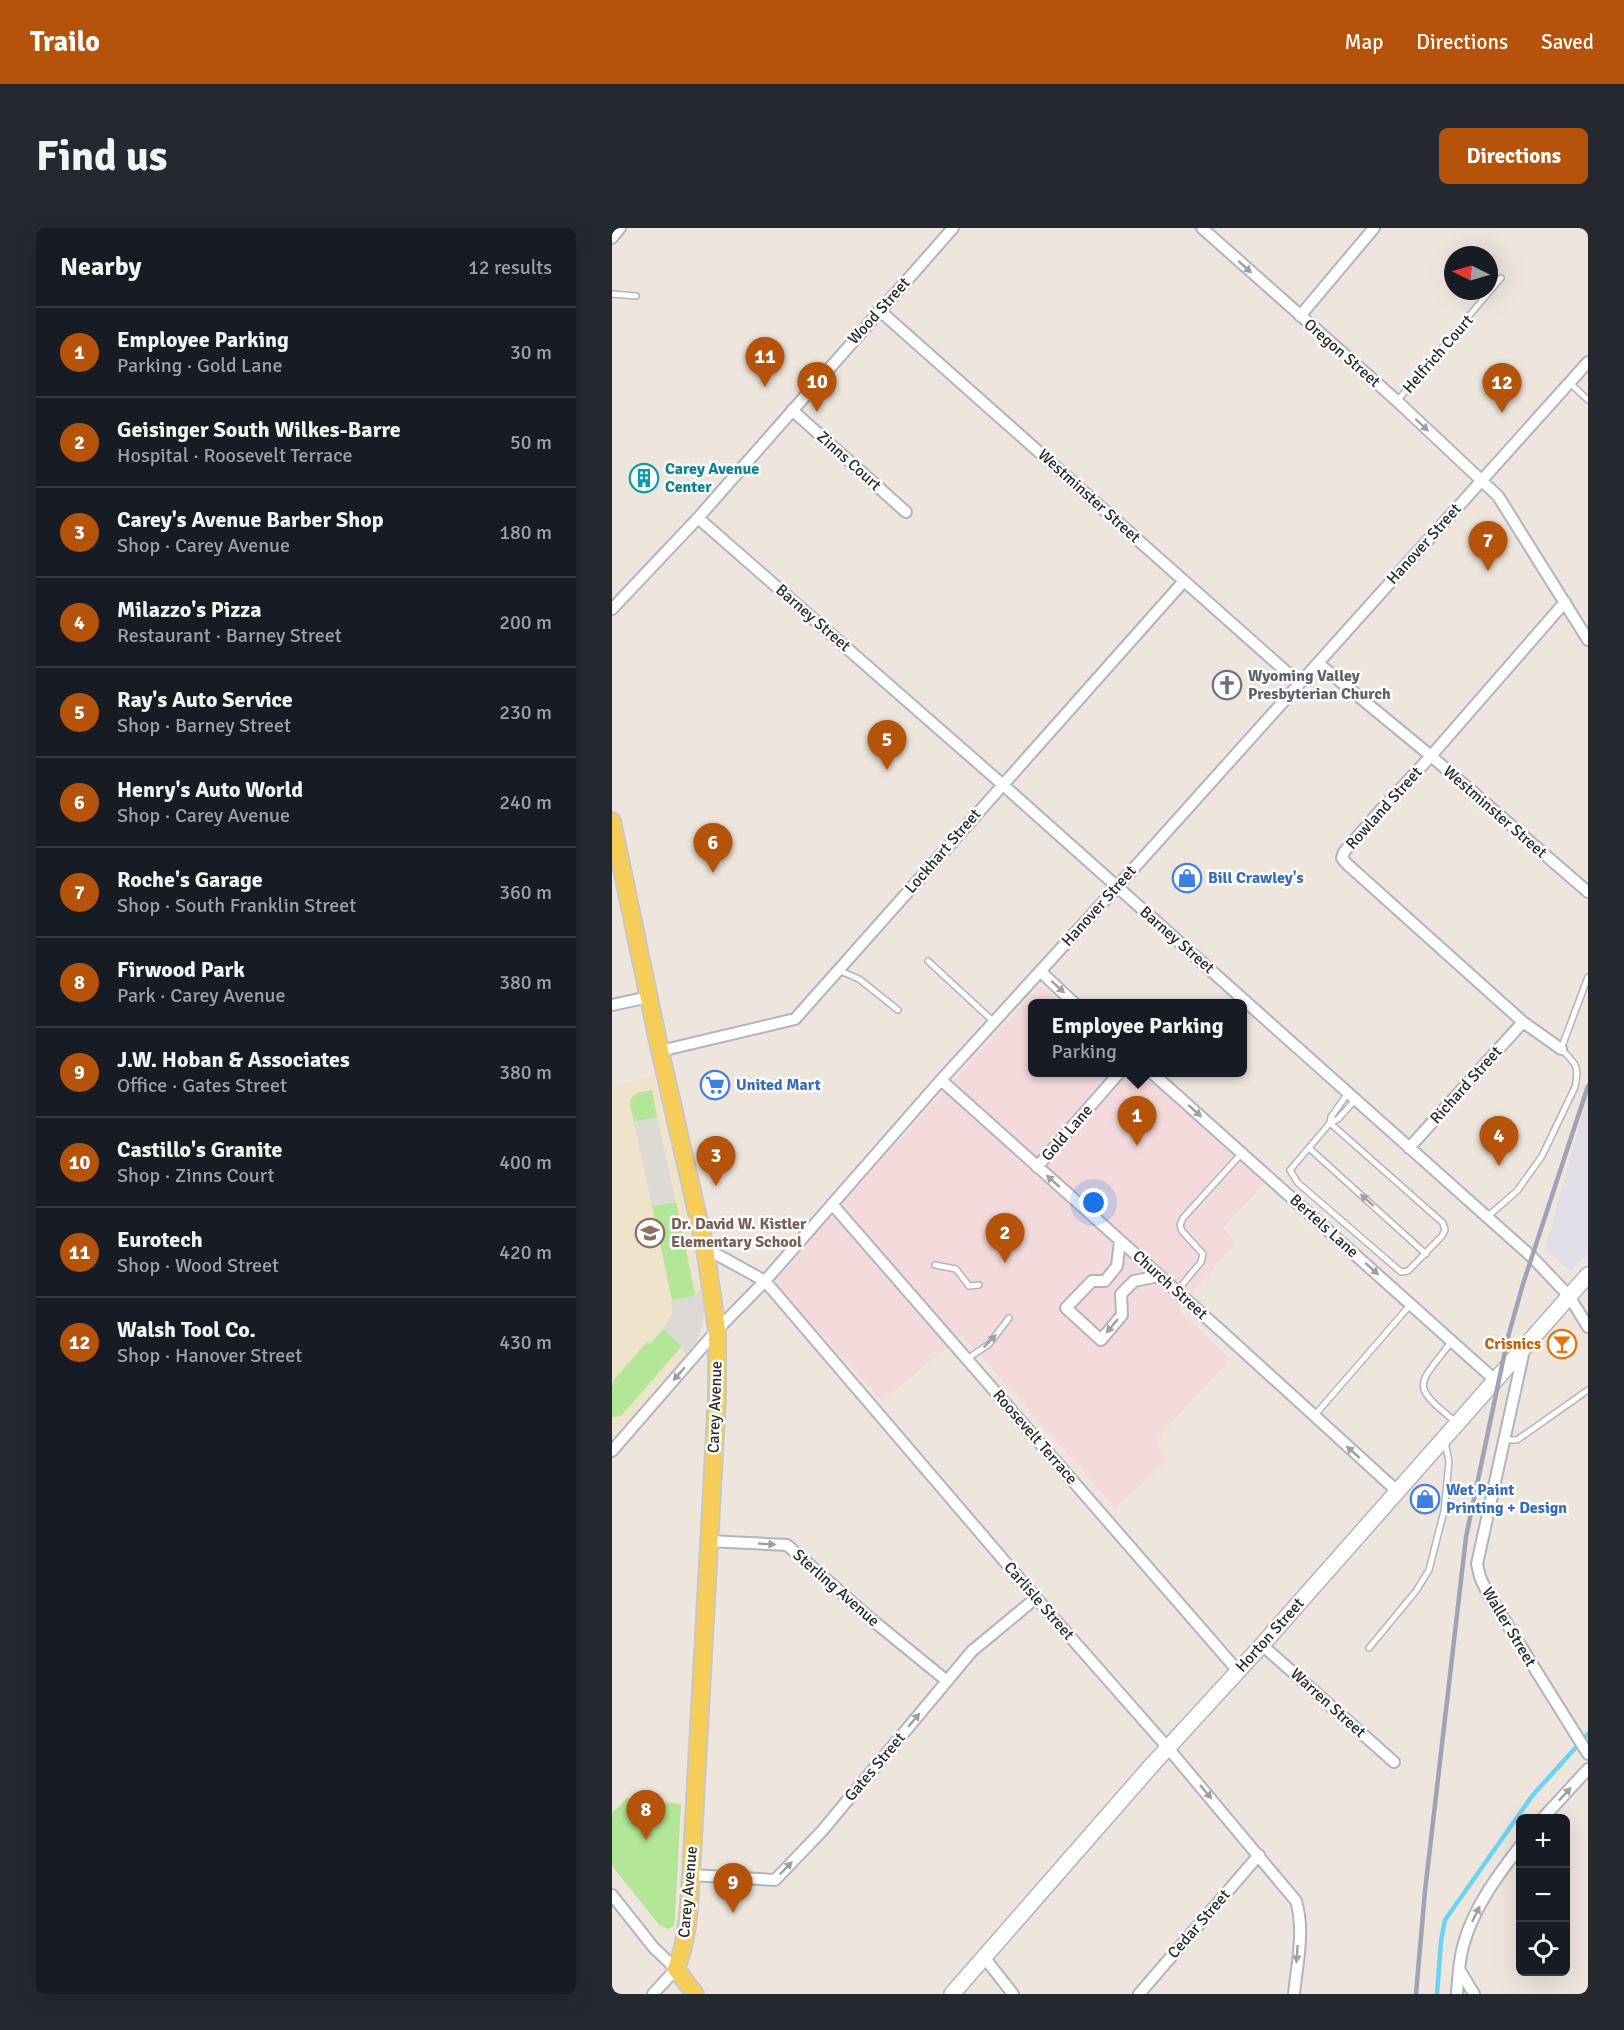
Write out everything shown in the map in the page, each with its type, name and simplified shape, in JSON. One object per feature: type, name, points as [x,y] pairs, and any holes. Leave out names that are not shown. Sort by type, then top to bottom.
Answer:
[{"type":"main road","name":"Carey Avenue","points":[[612,821],[660,1051],[705,1248],[717,1330],[717,1398],[691,1875],[687,1928],[683,1952],[676,1969]]},
{"type":"main road","name":"Horton Street","points":[[952,1994],[1588,1275]]},
{"type":"main road","points":[[676,1969],[695,1994]]},
{"type":"street","points":[[612,238],[620,228]]},
{"type":"street","name":"Wood Street","points":[[612,609],[698,518],[953,228]]},
{"type":"street","name":"Oregon Street","points":[[1202,228],[1397,401],[1498,496],[1588,640]]},
{"type":"street","points":[[1300,316],[1374,228]]},
{"type":"street","name":"Westminster Street","points":[[879,310],[1299,683]]},
{"type":"street","name":"Hanover Street","points":[[612,1451],[941,1080],[1588,362]]},
{"type":"street","name":"Zinns Court","points":[[792,410],[906,512]]},
{"type":"street","name":"Barney Street","points":[[698,518],[1243,999]]},
{"type":"street","name":"Lockhart Street","points":[[660,1051],[795,1019],[1184,581]]},
{"type":"street","name":"Rowland Street","points":[[1522,1022],[1342,858],[1344,852],[1565,602]]},
{"type":"street","name":"Westminster Street","points":[[1318,663],[1431,756],[1588,892]]},
{"type":"street","points":[[1040,971],[1071,999]]},
{"type":"street","points":[[612,1005],[649,997]]},
{"type":"street","name":"Barney Street","points":[[1247,1003],[1545,1268],[1569,1296],[1588,1327]]},
{"type":"street","points":[[1522,1022],[1561,1049]]},
{"type":"street","name":"Richard Street","points":[[1409,1148],[1522,1022]]},
{"type":"street","name":"Gold Lane","points":[[1037,1167],[1116,1077]]},
{"type":"street","name":"Bertels Lane","points":[[1157,1077],[1495,1380]]},
{"type":"street","name":"Church Street","points":[[941,1080],[1397,1491]]},
{"type":"street","name":"Roosevelt Terrace","points":[[831,1204],[1238,1671]]},
{"type":"street","points":[[1120,1241],[1117,1266],[1105,1281],[1092,1281],[1066,1308],[1101,1340],[1122,1315],[1121,1294],[1134,1281],[1159,1276]]},
{"type":"street","name":"Carlisle Street","points":[[705,1248],[765,1281],[1259,1854],[1296,1901],[1300,1913],[1294,1994]]},
{"type":"street","name":"Waller Street","points":[[1525,1347],[1477,1564],[1487,1592],[1588,1754]]},
{"type":"street","name":"Sterling Avenue","points":[[708,1541],[787,1545],[947,1681]]},
{"type":"street","name":"Gates Street","points":[[691,1875],[775,1880],[822,1832],[972,1651],[1036,1598]]},
{"type":"street","name":"Warren Street","points":[[1262,1645],[1394,1762]]},
{"type":"street","points":[[1547,1814],[1588,1769]]},
{"type":"street","points":[[1457,1994],[1463,1944],[1480,1904],[1516,1852]]},
{"type":"street","name":"Cedar Street","points":[[1139,1994],[1259,1854]]},
{"type":"street","points":[[612,1895],[654,1948],[676,1969],[653,1994]]},
{"type":"street","points":[[984,1957],[1013,1994]]},
{"type":"street","points":[[1459,1969],[1474,1994]]},
{"type":"lane","name":"Helfrich Court","points":[[1397,401],[1501,278]]},
{"type":"lane","points":[[612,294],[636,296]]},
{"type":"lane","points":[[1569,383],[1588,400]]},
{"type":"lane","points":[[928,961],[994,1022]]},
{"type":"lane","points":[[838,970],[859,979],[898,1010]]},
{"type":"lane","points":[[1487,1217],[1516,1191],[1542,1156],[1575,1087],[1576,1064],[1561,1049],[1588,977]]},
{"type":"lane","points":[[1330,1124],[1331,1117],[1352,1096]]},
{"type":"lane","points":[[1330,1124],[1443,1223],[1445,1230],[1442,1236],[1408,1270],[1401,1272],[1298,1183],[1290,1170],[1330,1124],[1338,1119],[1352,1096]]},
{"type":"lane","points":[[1309,1148],[1426,1254]]},
{"type":"lane","points":[[1177,1291],[1201,1262],[1203,1254],[1182,1231],[1180,1225],[1183,1218],[1242,1153]]},
{"type":"lane","points":[[935,1265],[956,1269],[969,1286],[979,1285]]},
{"type":"lane","points":[[1314,1416],[1411,1304]]},
{"type":"lane","points":[[967,1359],[989,1344],[1009,1318]]},
{"type":"lane","points":[[1452,1341],[1422,1382],[1423,1391],[1429,1400],[1457,1423]]},
{"type":"lane","points":[[1504,1440],[1517,1440],[1588,1390]]},
{"type":"lane","points":[[1369,1648],[1416,1591],[1429,1570],[1444,1511],[1449,1462],[1445,1437]]},
{"type":"shaded area","points":[[1040,986],[1056,999],[1028,999]]},
{"type":"shaded area","points":[[1028,999],[1028,1077],[1146,1077],[1267,1181],[1223,1228],[1236,1242],[1179,1310],[1230,1359],[1155,1441],[1169,1460],[1115,1508],[962,1335],[882,1401],[774,1283],[844,1201]]},
{"type":"shaded area","name":"Dr. David W. Kistler Elementary School","points":[[654,1077],[683,1198],[704,1311],[703,1324],[696,1343],[612,1439],[612,1086]]},
{"type":"shaded area","points":[[1588,1094],[1588,1252],[1571,1271],[1545,1250]]},
{"type":"shaded area","points":[[657,1117],[676,1202],[652,1206],[634,1122]]},
{"type":"shaded area","points":[[700,1289],[704,1311],[703,1324],[696,1343],[686,1355],[680,1344],[663,1329],[672,1314],[672,1300],[692,1297]]},
{"type":"green space","points":[[652,1090],[657,1117],[634,1122],[630,1105],[631,1098],[637,1093]]},
{"type":"green space","points":[[676,1202],[695,1294],[692,1297],[672,1300],[652,1206]]},
{"type":"green space","points":[[663,1329],[682,1346],[621,1416],[612,1416],[612,1386],[614,1384],[612,1382],[647,1342],[650,1344]]},
{"type":"green space","points":[[627,1798],[681,1804],[675,1917],[674,1926],[669,1929],[660,1926],[612,1866],[612,1813]]},
{"type":"waterway","points":[[1437,1994],[1445,1920],[1532,1796],[1588,1734]]},
{"type":"railway","points":[[1416,1994],[1425,1891],[1466,1537],[1508,1337],[1523,1284],[1588,1086]]},
{"type":"place","name":"Eurotech","points":[[765,387]]},
{"type":"place","name":"Castillo's Granite","points":[[817,412]]},
{"type":"place","name":"Walsh Tool Co.","points":[[1502,413]]},
{"type":"place","name":"Carey Avenue Center","points":[[644,478]]},
{"type":"place","name":"Roche's Garage","points":[[1488,571]]},
{"type":"place","name":"Wyoming Valley Presbyterian Church","points":[[1227,685]]},
{"type":"place","name":"Ray's Auto Service","points":[[887,770]]},
{"type":"place","name":"Henry's Auto World","points":[[713,873]]},
{"type":"place","name":"Bill Crawley's","points":[[1187,878]]},
{"type":"place","name":"United Mart","points":[[715,1085]]},
{"type":"place","name":"Employee Parking","points":[[1137,1146]]},
{"type":"place","name":"Milazzo's Pizza","points":[[1499,1166]]},
{"type":"place","name":"Carey's Avenue Barber Shop","points":[[716,1186]]},
{"type":"place","name":"Dr. David W. Kistler Elementary School","points":[[650,1233]]},
{"type":"place","name":"Geisinger South Wilkes-Barre","points":[[1005,1263]]},
{"type":"place","name":"Crisnics","points":[[1562,1344]]},
{"type":"place","name":"Wet Paint Printing + Design","points":[[1425,1499]]},
{"type":"place","name":"Firwood Park","points":[[646,1840]]},
{"type":"place","name":"J.W. Hoban & Associates","points":[[733,1913]]}]
